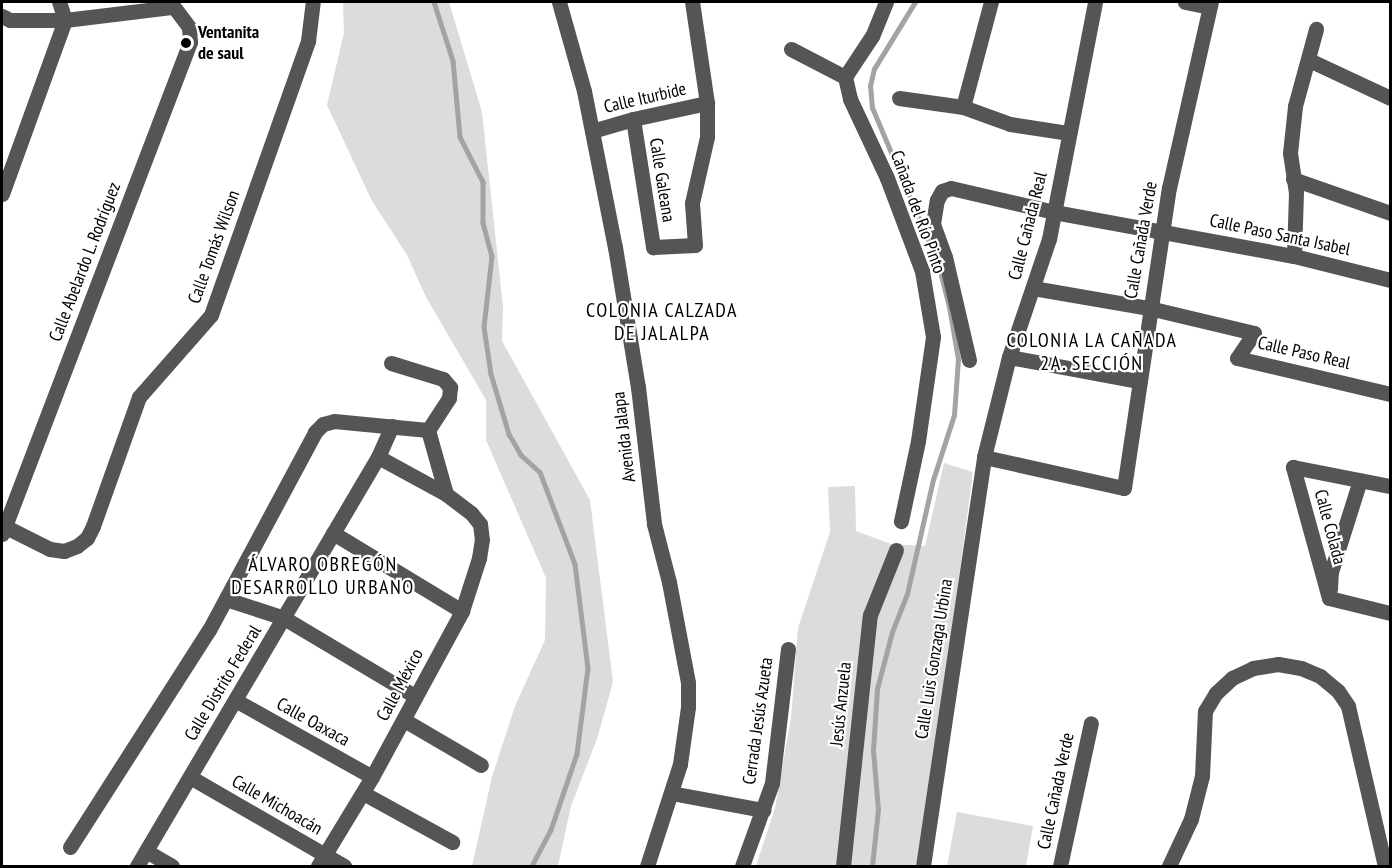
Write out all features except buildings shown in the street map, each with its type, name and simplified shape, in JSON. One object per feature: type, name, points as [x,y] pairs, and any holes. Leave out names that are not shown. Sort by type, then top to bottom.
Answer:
[{"type":"street","points":[[2,194],[65,20],[59,2]]},
{"type":"street","name":"Calle Tomás Wilson","points":[[2,528],[50,549],[64,552],[78,546],[93,526],[139,397],[211,315],[308,41],[313,2]]},
{"type":"street","name":"Avenida Jalapa","points":[[559,2],[582,78],[623,287],[654,524],[669,582],[688,683],[685,733],[671,793],[647,867]]},
{"type":"street","points":[[692,2],[708,103]]},
{"type":"street","points":[[791,49],[845,77],[872,36],[886,2]]},
{"type":"street","points":[[963,107],[991,2]]},
{"type":"street","name":"Calle Cañada Real","points":[[984,457],[1009,357],[1049,239],[1095,2]]},
{"type":"street","points":[[1185,2],[1211,4]]},
{"type":"street","points":[[2,16],[10,20],[65,20],[172,4]]},
{"type":"street","name":"Calle Abelardo L. Rodríguez","points":[[2,528],[190,42],[189,27],[172,4]]},
{"type":"street","name":"Calle Cañada Verde","points":[[984,457],[1124,488],[1161,230],[1211,4]]},
{"type":"street","points":[[1294,256],[1293,179],[1290,153],[1295,106],[1316,29]]},
{"type":"street","points":[[1309,60],[1390,98]]},
{"type":"street","name":"Cañada del Río Pinto","points":[[845,77],[850,99],[887,178],[922,271],[933,337],[918,441],[901,521]]},
{"type":"street","points":[[899,98],[963,107],[1010,124],[1069,133]]},
{"type":"street","name":"Calle Iturbide","points":[[592,131],[633,119],[708,103]]},
{"type":"street","name":"Calle Galeana","points":[[633,119],[653,247],[695,245],[692,204],[707,137],[708,103]]},
{"type":"street","points":[[1293,179],[1387,212]]},
{"type":"street","name":"Calle Paso Santa Isabel","points":[[969,360],[945,257],[933,224],[937,200],[942,191],[951,188],[1054,212],[1294,256],[1390,280]]},
{"type":"street","points":[[1033,288],[1149,309]]},
{"type":"street","name":"Calle Paso Real","points":[[1149,309],[1254,333],[1237,358],[1390,394]]},
{"type":"street","points":[[1009,357],[1139,381]]},
{"type":"street","points":[[392,363],[443,379],[450,387],[449,398],[428,430],[446,494]]},
{"type":"street","points":[[70,848],[226,599],[315,432],[323,424],[334,421],[428,430]]},
{"type":"street","name":"Calle Distrito Federal","points":[[137,867],[378,457],[392,426]]},
{"type":"street","points":[[378,457],[446,494]]},
{"type":"street","name":"Calle Luis Gonzaga Urbina","points":[[923,867],[984,457]]},
{"type":"street","name":"Calle Colada","points":[[1329,598],[1293,467],[1360,480]]},
{"type":"street","points":[[1390,486],[1360,480],[1331,572],[1329,598],[1390,614]]},
{"type":"street","name":"Calle México","points":[[322,861],[404,720],[462,611],[479,558],[482,540],[480,524],[471,513],[446,494]]},
{"type":"street","points":[[333,533],[462,611]]},
{"type":"street","name":"Jesús Anzuela","points":[[843,867],[870,615],[896,550]]},
{"type":"street","points":[[226,599],[284,618],[415,696]]},
{"type":"street","name":"Cerrada Jesús Azueta","points":[[742,867],[772,783],[788,649]]},
{"type":"street","points":[[1169,867],[1191,819],[1202,776],[1205,711],[1216,693],[1232,678],[1253,668],[1278,664],[1301,668],[1320,676],[1338,692],[1348,706],[1385,867]]},
{"type":"street","name":"Calle Oaxaca","points":[[235,700],[372,777]]},
{"type":"street","points":[[404,720],[481,765]]},
{"type":"street","name":"Calle Cañada Verde","points":[[1060,867],[1091,723]]},
{"type":"street","name":"Calle Michoacán","points":[[190,777],[322,861],[344,867]]},
{"type":"street","points":[[363,793],[452,842]]},
{"type":"street","points":[[671,793],[763,810]]},
{"type":"street","points":[[146,851],[172,867]]},
{"type":"shaded area","points":[[343,2],[449,2],[482,112],[503,307],[502,341],[590,500],[613,682],[597,739],[571,806],[558,866],[472,866],[492,777],[515,706],[545,640],[546,578],[486,440],[486,400],[426,297],[407,255],[372,201],[327,105],[344,33]]},
{"type":"shaded area","points":[[944,463],[973,472],[934,765],[916,866],[756,866],[775,808],[791,718],[798,628],[830,532],[828,487],[855,486],[856,531],[891,544],[925,546]]},
{"type":"shaded area","points":[[957,812],[1033,826],[1026,866],[947,866]]},
{"type":"waterway","points":[[434,2],[453,61],[460,137],[483,182],[483,223],[492,256],[484,327],[491,374],[509,434],[521,455],[540,472],[575,564],[588,668],[577,754],[551,830],[532,866]]},
{"type":"waterway","points":[[872,866],[878,810],[873,750],[877,689],[892,632],[907,594],[933,480],[954,415],[958,359],[949,307],[938,264],[872,108],[870,86],[874,69],[915,2]]},
{"type":"place","name":"Ventanita de saul","points":[[186,43]]},
{"type":"district","name":"COLONIA CALZADA DE JALALPA","points":[[662,322]]},
{"type":"district","name":"COLONIA LA CAÑADA 2A. SECCIÓN","points":[[1092,352]]},
{"type":"district","name":"ÁLVARO OBREGÓN DESARROLLO URBANO","points":[[323,576]]}]
